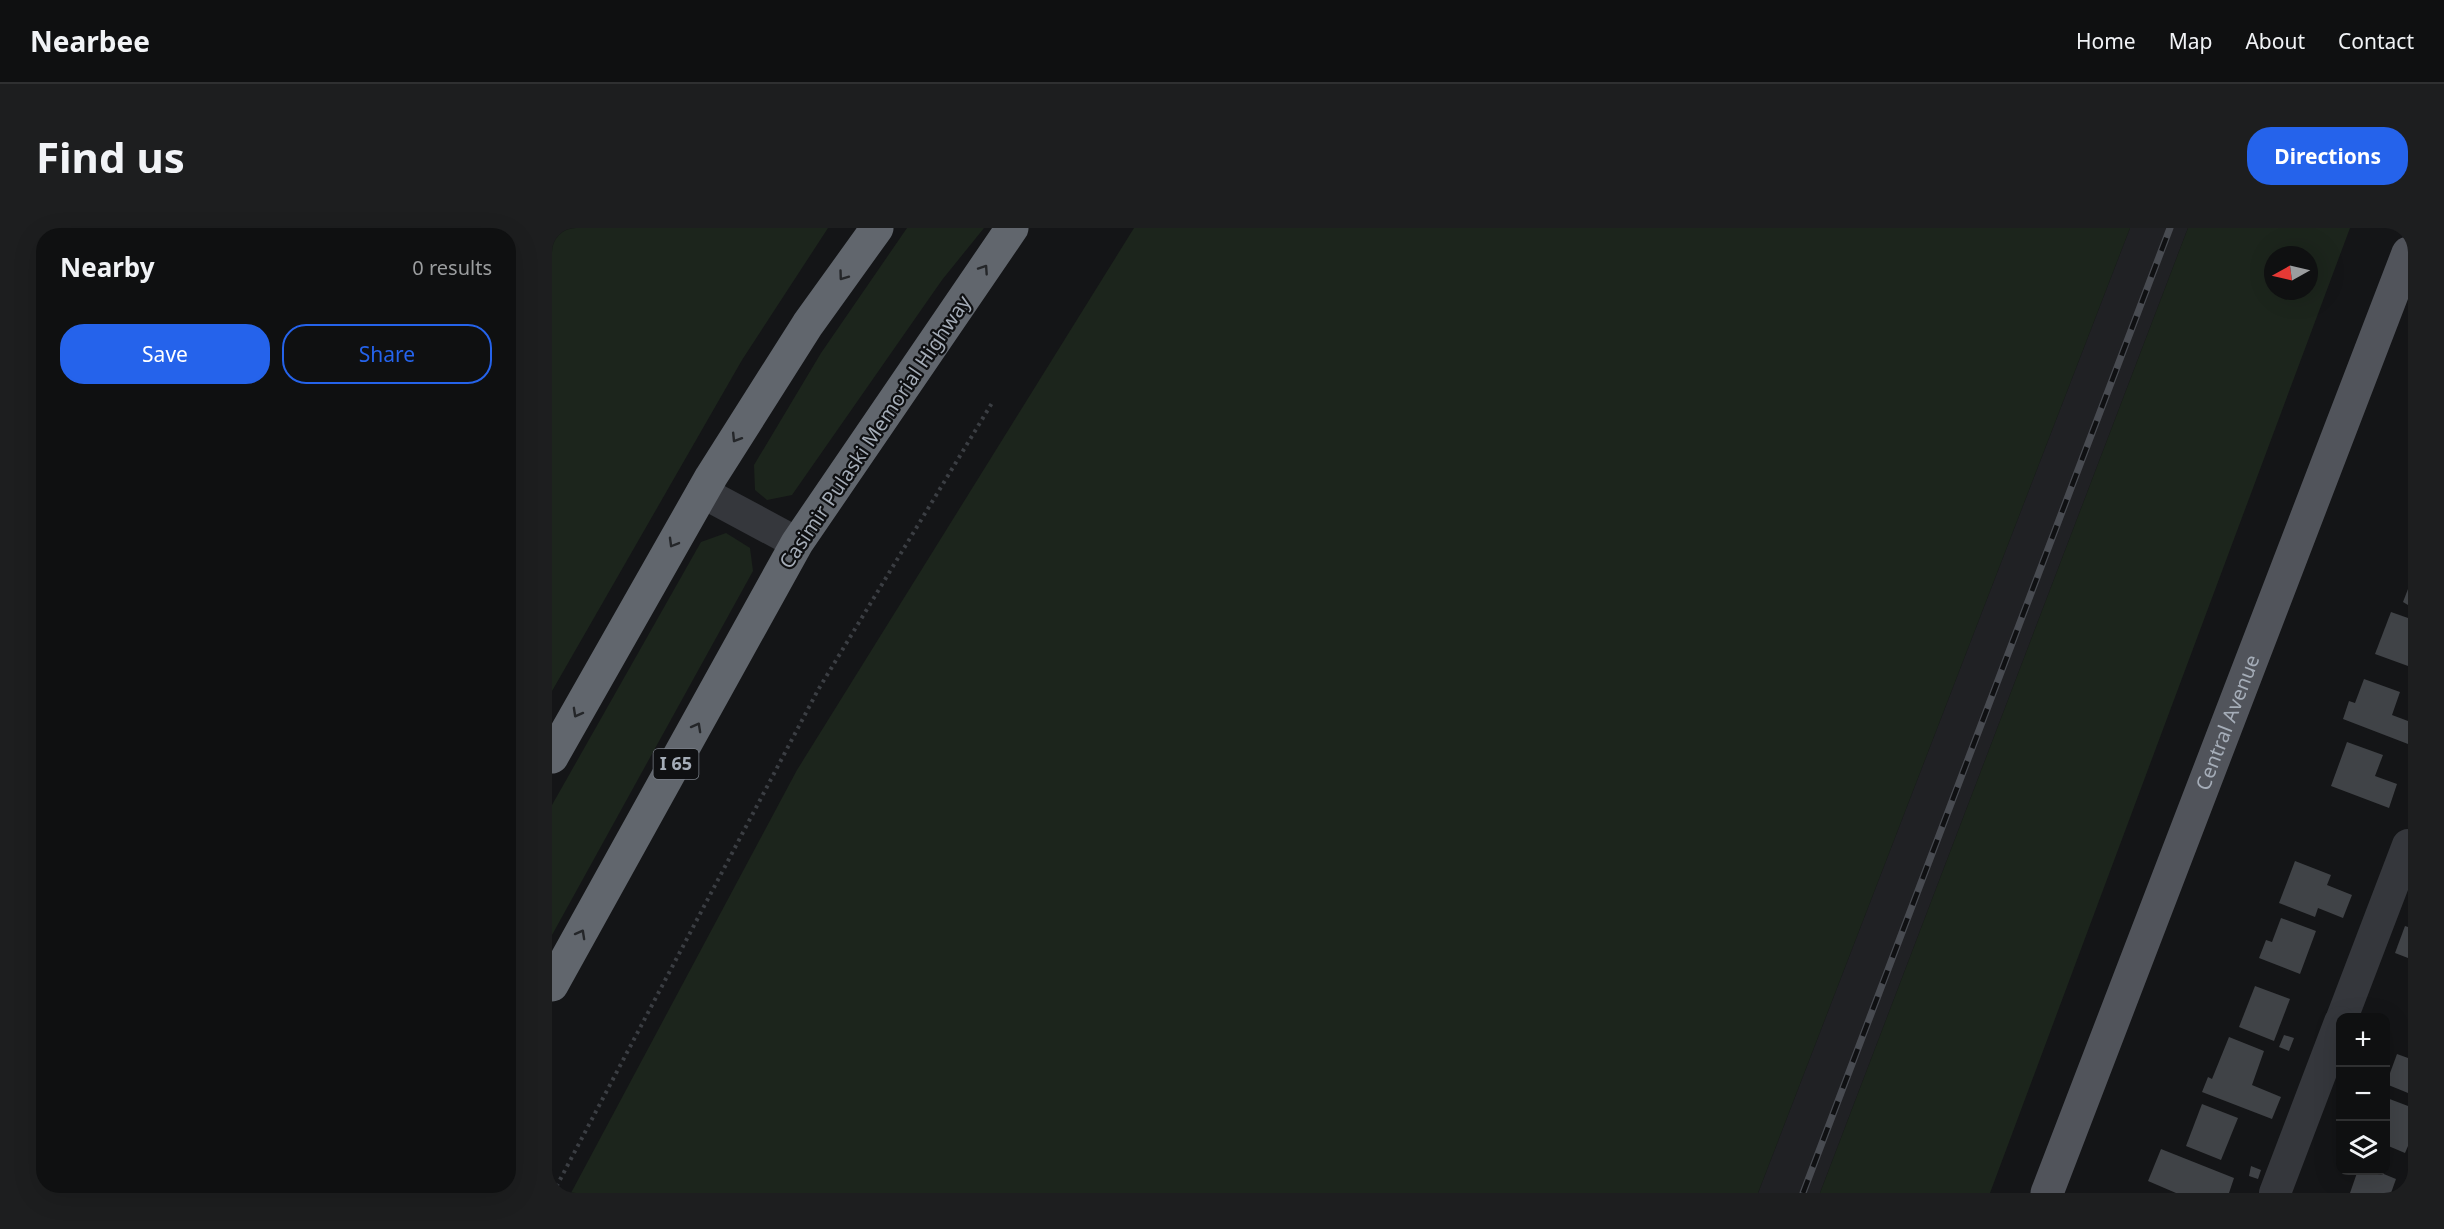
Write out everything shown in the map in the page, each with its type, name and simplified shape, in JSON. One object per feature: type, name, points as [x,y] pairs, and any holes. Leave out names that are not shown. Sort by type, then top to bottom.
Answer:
[{"type":"highway","points":[[552,757],[702,492],[808,324],[877,228]]},
{"type":"highway","name":"Casimir Pulaski Memorial Highway","points":[[552,985],[797,543],[1012,228]]},
{"type":"main road","name":"Central Avenue","points":[[2047,1193],[2407,261]]},
{"type":"lane","points":[[702,492],[797,543]]},
{"type":"lane","points":[[2344,1013],[2408,845]]},
{"type":"lane","points":[[2276,1193],[2336,1033]]},
{"type":"path","points":[[553,1193],[818,690],[992,403]]},
{"type":"shaded area","points":[[552,228],[828,228],[742,360],[552,691]]},
{"type":"shaded area","points":[[907,228],[984,228],[942,280],[792,495],[767,500],[755,490],[754,465],[821,353]]},
{"type":"shaded area","points":[[1134,228],[2130,228],[1758,1193],[571,1193],[797,770]]},
{"type":"shaded area","points":[[2130,228],[2188,228],[1820,1193],[1758,1193]]},
{"type":"shaded area","points":[[2188,228],[2350,228],[1990,1193],[1820,1193]]},
{"type":"shaded area","points":[[726,533],[750,548],[753,571],[552,935],[552,805],[701,542]]},
{"type":"building","points":[[2408,589],[2408,605],[2403,602]]},
{"type":"building","points":[[2391,612],[2408,618],[2408,666],[2375,654]]},
{"type":"building","points":[[2364,679],[2400,692],[2392,715],[2408,721],[2408,744],[2343,719],[2349,701],[2355,703]]},
{"type":"building","points":[[2347,742],[2383,755],[2375,776],[2397,784],[2389,808],[2331,786]]},
{"type":"building","points":[[2295,861],[2331,875],[2327,885],[2352,895],[2343,918],[2318,908],[2315,917],[2279,903]]},
{"type":"building","points":[[2281,918],[2316,931],[2300,974],[2259,958],[2266,940],[2272,942]]},
{"type":"building","points":[[2405,926],[2408,927],[2408,958],[2395,953]]},
{"type":"building","points":[[2255,986],[2290,999],[2274,1041],[2239,1027]]},
{"type":"building","points":[[2284,1035],[2294,1038],[2289,1051],[2279,1047]]},
{"type":"building","points":[[2229,1037],[2264,1051],[2252,1085],[2281,1097],[2272,1119],[2202,1092],[2208,1077],[2212,1079]]},
{"type":"building","points":[[2397,1054],[2408,1058],[2408,1093],[2390,1086],[2390,1073]]},
{"type":"building","points":[[2390,1099],[2408,1106],[2408,1146],[2405,1153],[2390,1147]]},
{"type":"building","points":[[2202,1104],[2238,1118],[2221,1160],[2186,1146]]},
{"type":"building","points":[[2161,1149],[2234,1178],[2229,1193],[2176,1193],[2148,1181]]},
{"type":"building","points":[[2251,1166],[2261,1170],[2258,1179],[2249,1176]]},
{"type":"building","points":[[2356,1175],[2386,1175],[2396,1179],[2391,1193],[2350,1193]]},
{"type":"railway","points":[[1803,1193],[2170,228]]}]
